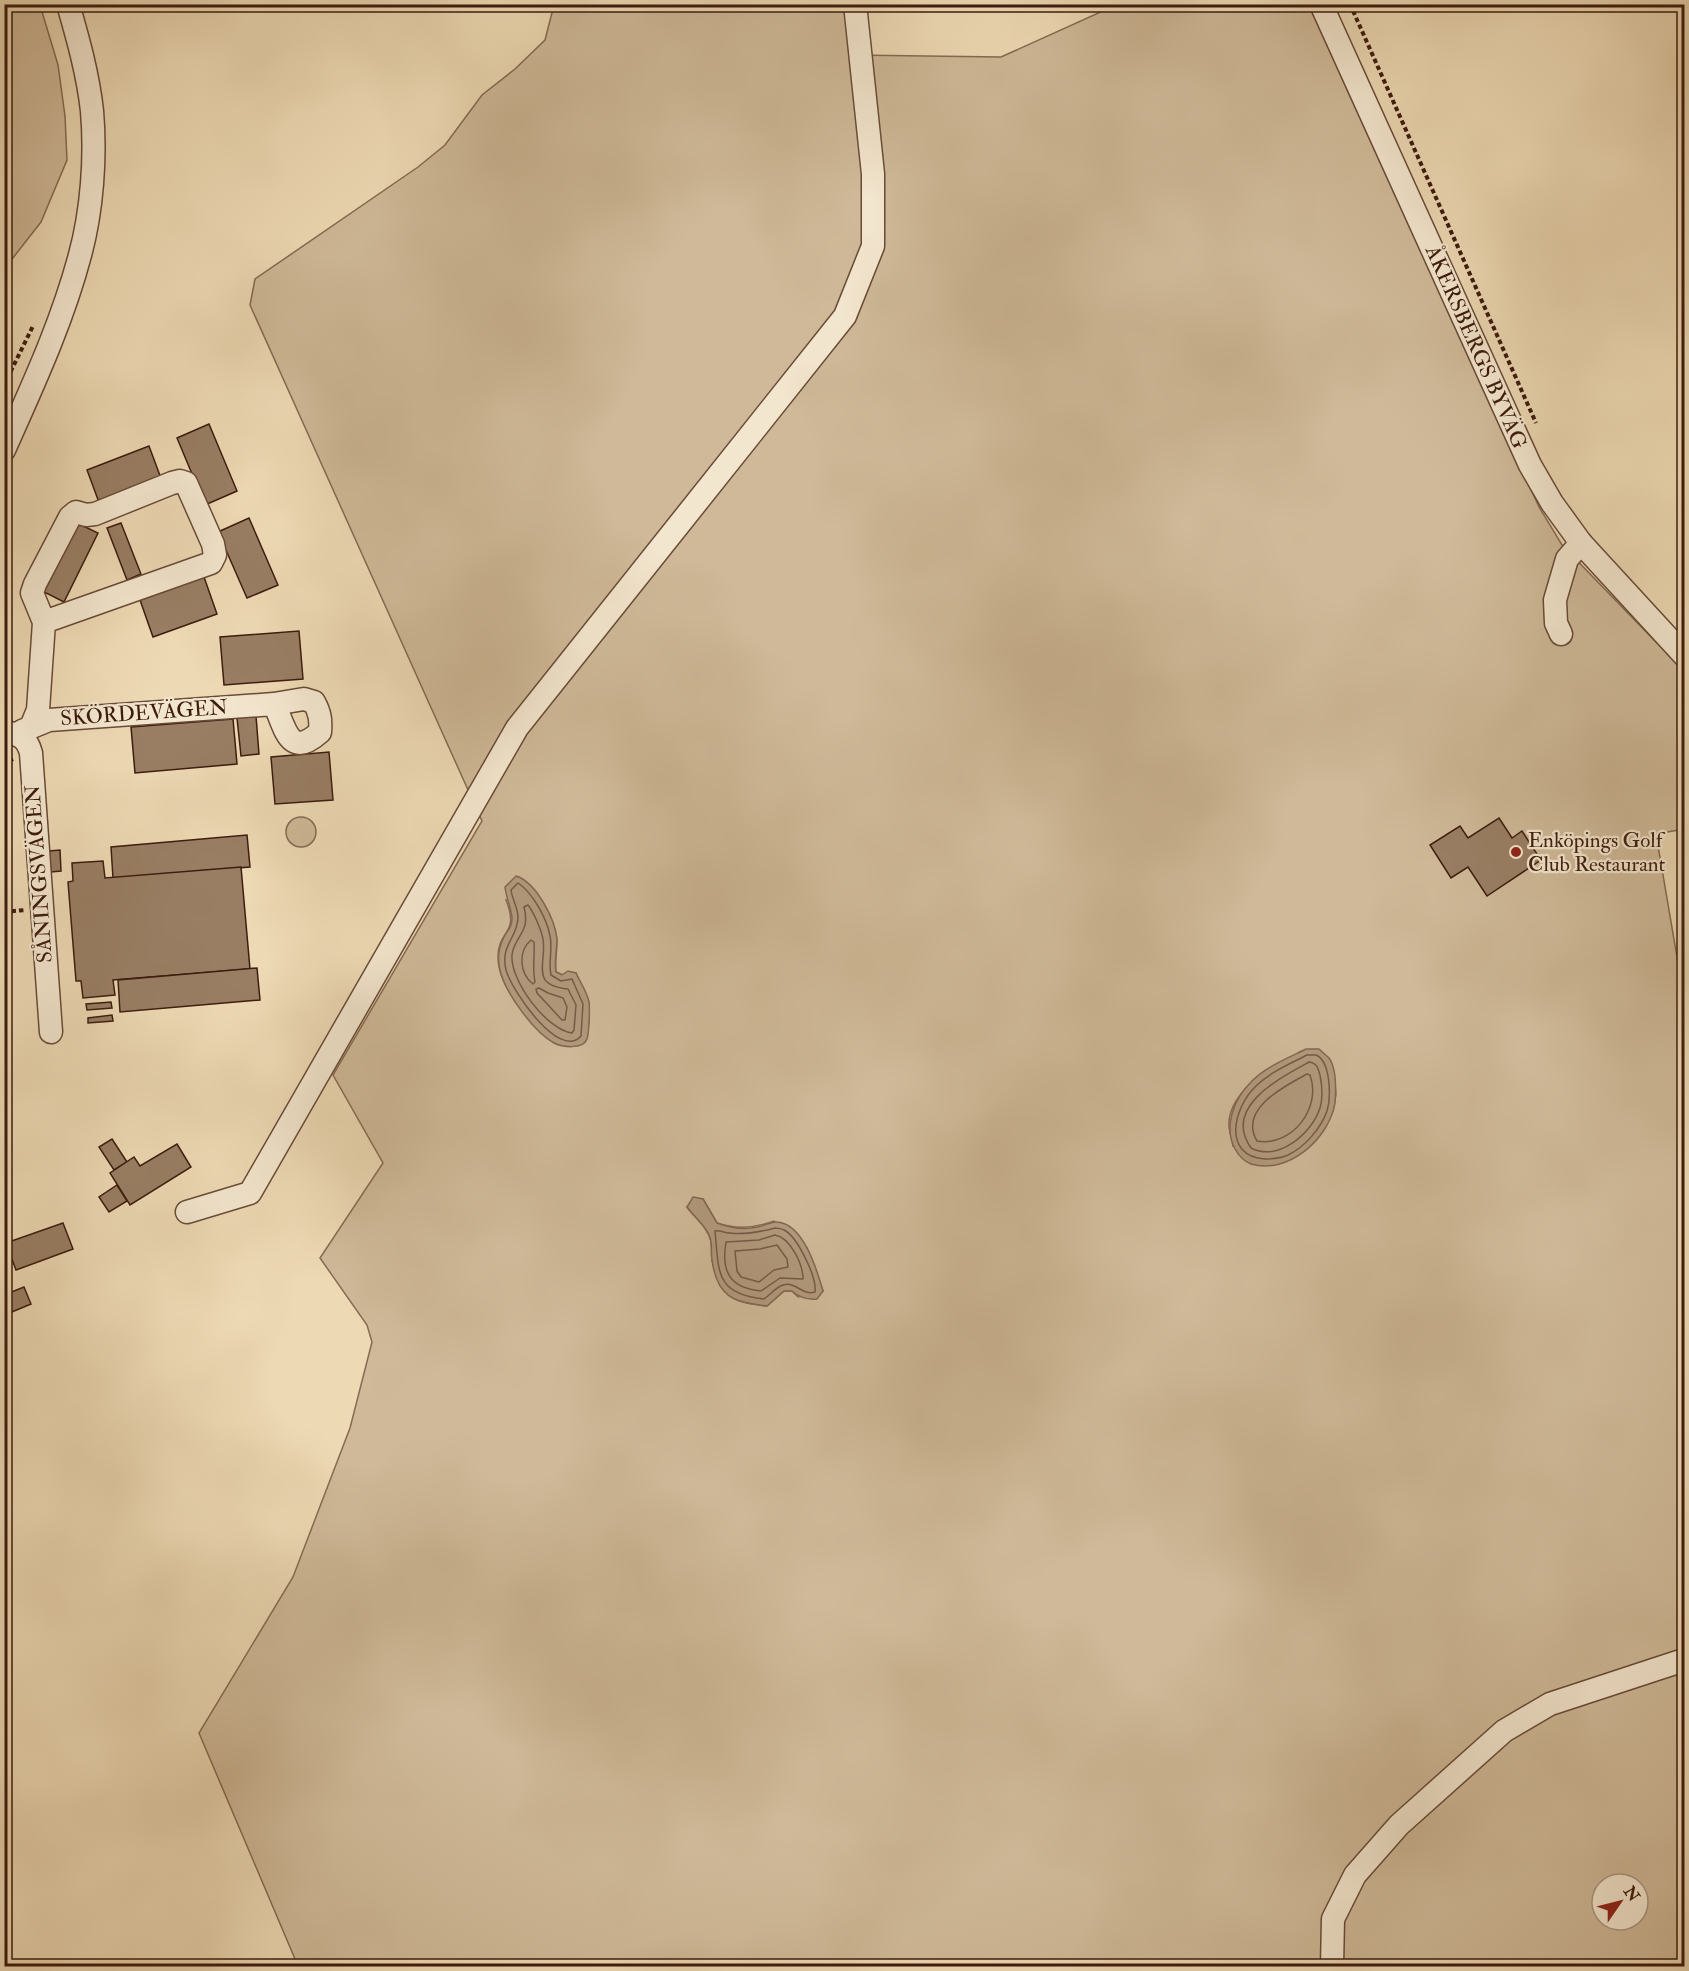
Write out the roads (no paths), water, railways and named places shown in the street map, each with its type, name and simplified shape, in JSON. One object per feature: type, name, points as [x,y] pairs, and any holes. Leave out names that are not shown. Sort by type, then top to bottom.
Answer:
[{"type":"street","points":[[4,450],[56,328],[81,255],[89,205],[92,111],[83,56],[68,4]]},
{"type":"street","points":[[187,1212],[250,1193],[517,728],[845,316],[873,246],[873,174],[855,4]]},
{"type":"street","name":"ÅKERSBERGS BYVÄG","points":[[1321,4],[1530,465],[1552,503],[1581,543],[1684,655]]},
{"type":"street","points":[[18,731],[38,710],[44,622],[32,593],[70,517],[76,512],[86,515],[94,514],[172,483],[180,481],[186,483],[213,544],[215,555],[211,562],[44,622]]},
{"type":"street","points":[[1561,634],[1556,622],[1555,600],[1567,560],[1581,543]]},
{"type":"street","name":"SKÖRDEVÄGEN","points":[[18,731],[49,720],[273,704]]},
{"type":"street","name":"SÅNINGSVÄGEN","points":[[18,731],[28,742],[31,753],[51,1032]]},
{"type":"street","points":[[1332,1966],[1334,1919],[1355,1875],[1398,1825],[1504,1731],[1550,1704],[1684,1660]]},
{"type":"water","points":[[516,876],[537,893],[553,922],[557,939],[556,972],[562,975],[568,971],[576,973],[587,995],[589,1002],[588,1032],[587,1039],[581,1045],[562,1046],[546,1038],[523,1013],[504,983],[499,964],[500,949],[512,918],[505,887]]},
{"type":"water","points":[[1306,1049],[1319,1049],[1329,1058],[1335,1074],[1335,1103],[1325,1129],[1305,1151],[1292,1159],[1265,1166],[1248,1163],[1238,1154],[1232,1140],[1230,1122],[1235,1105],[1245,1089],[1263,1072]]},
{"type":"water","points":[[693,1197],[703,1199],[717,1223],[722,1225],[748,1228],[776,1222],[786,1224],[794,1230],[801,1238],[817,1271],[823,1291],[817,1299],[807,1299],[792,1291],[784,1291],[767,1306],[745,1302],[729,1295],[723,1290],[714,1272],[708,1232],[687,1207]]},
{"type":"place","name":"Enköpings Golf Club Restaurant","points":[[1516,852]]}]
